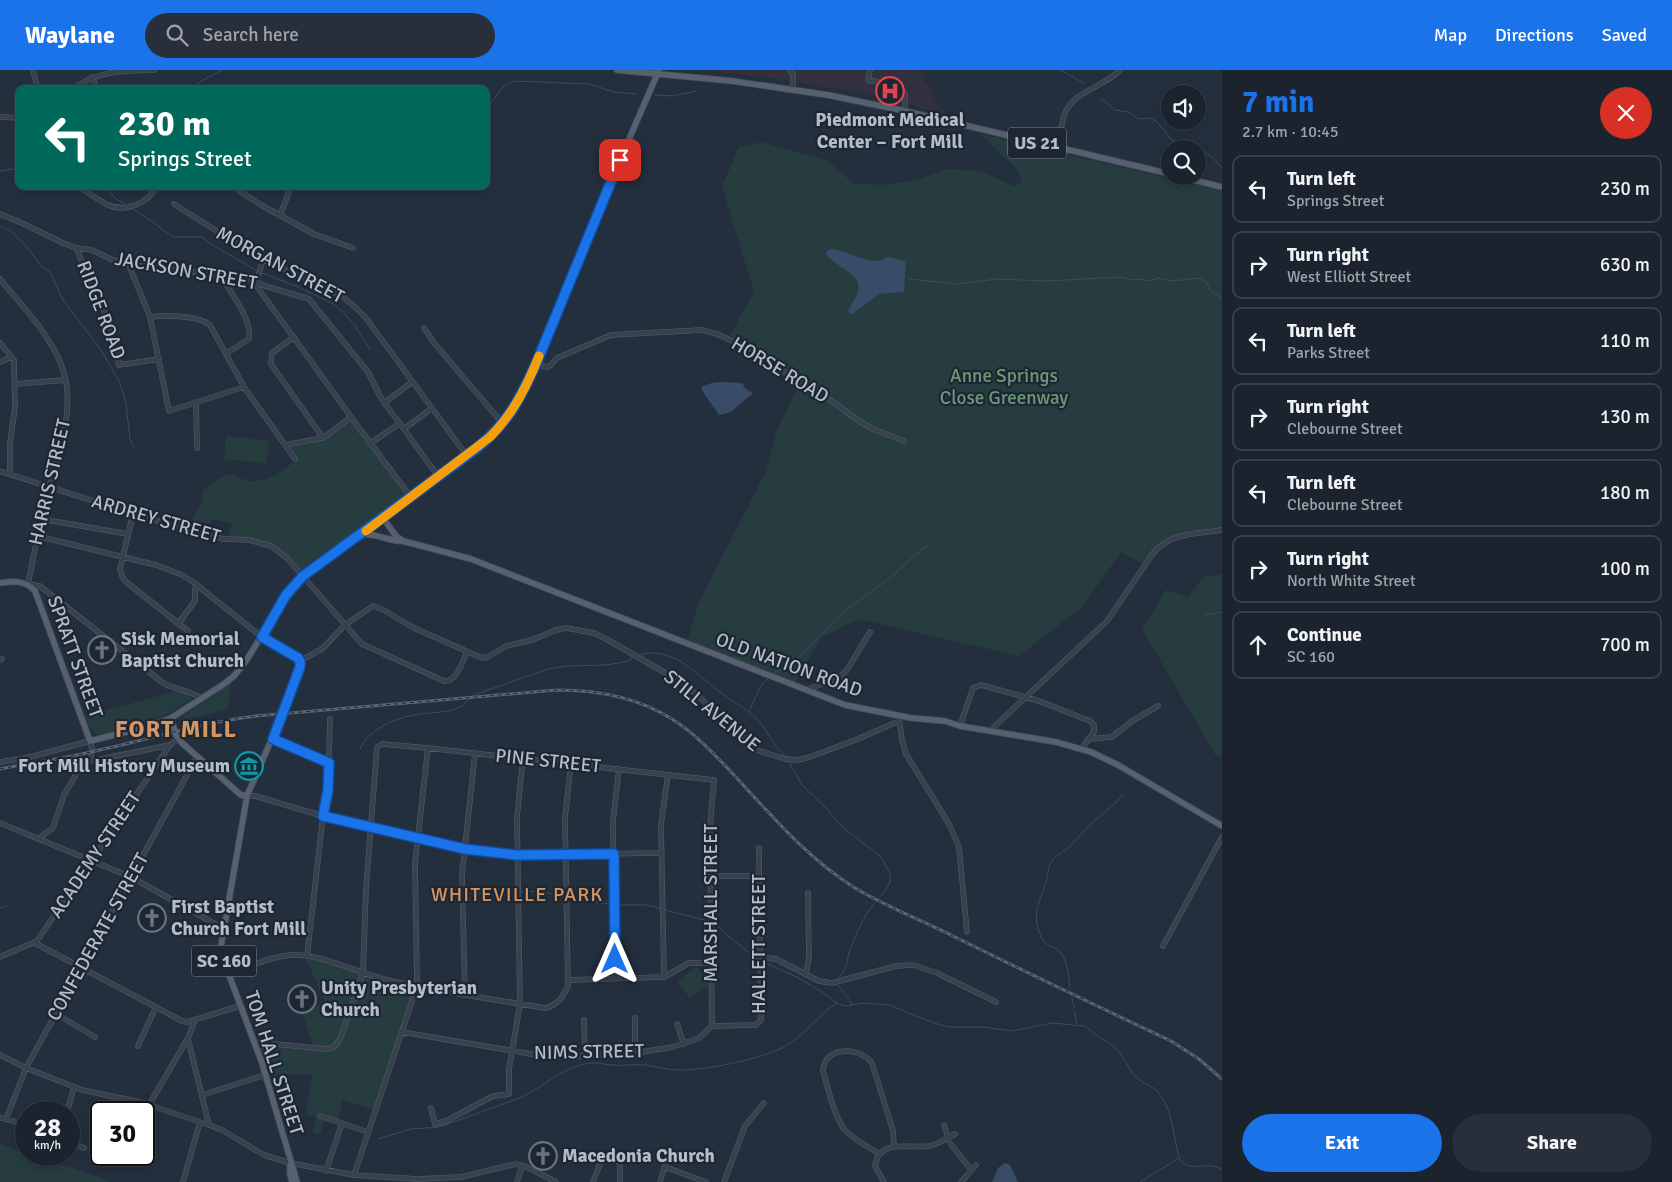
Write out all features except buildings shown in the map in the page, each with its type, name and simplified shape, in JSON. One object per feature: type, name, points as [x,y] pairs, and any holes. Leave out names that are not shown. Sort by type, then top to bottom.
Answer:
[{"type":"main road","name":"US 21","points":[[617,70],[658,71],[793,90],[905,112],[1161,172]]},
{"type":"main road","points":[[90,740],[150,726],[171,718],[234,676],[262,637],[286,595],[303,576],[467,456],[503,424],[536,364],[658,71]]},
{"type":"main road","points":[[1206,183],[1222,187]]},
{"type":"main road","points":[[383,518],[396,536],[403,541]]},
{"type":"main road","name":"OLD NATION ROAD","points":[[359,535],[368,534],[397,542],[403,541],[471,559],[845,705],[898,718],[945,722],[1082,748],[1118,765],[1222,826]]},
{"type":"main road","name":"SPRATT STREET","points":[[0,583],[16,582],[28,584],[38,597],[90,740]]},
{"type":"main road","points":[[262,637],[300,661]]},
{"type":"main road","name":"TOM HALL STREET","points":[[297,1182],[265,1074],[222,951],[224,928],[247,796],[273,739],[300,667],[300,661]]},
{"type":"main road","points":[[171,718],[178,739],[241,795],[247,796]]},
{"type":"main road","points":[[86,731],[105,737]]},
{"type":"main road","name":"TOM HALL STREET","points":[[290,1163],[292,1182]]},
{"type":"street","points":[[79,85],[92,77],[111,72],[154,70]]},
{"type":"street","points":[[790,70],[793,74],[793,90]]},
{"type":"street","points":[[870,70],[868,80],[899,87],[905,94],[905,112]]},
{"type":"street","points":[[1058,148],[1063,120],[1069,106],[1075,100],[1110,79],[1120,70]]},
{"type":"street","points":[[33,71],[37,85]]},
{"type":"street","points":[[92,77],[95,85]]},
{"type":"street","points":[[0,117],[15,118]]},
{"type":"street","points":[[85,190],[106,204],[119,208],[135,206],[146,200],[155,190]]},
{"type":"street","points":[[238,190],[280,216],[314,234],[353,248]]},
{"type":"street","points":[[280,216],[290,190]]},
{"type":"street","name":"MORGAN STREET","points":[[174,204],[263,260],[343,297],[355,306],[366,318],[467,456]]},
{"type":"street","name":"JACKSON STREET","points":[[0,214],[63,243],[76,248],[92,250],[113,260],[250,279],[309,300],[368,372],[384,403],[438,476]]},
{"type":"street","name":"RIDGE ROAD","points":[[76,248],[110,325],[120,365],[159,359]]},
{"type":"street","points":[[263,260],[256,282],[258,288],[410,496]]},
{"type":"street","points":[[128,263],[150,316],[169,411],[244,387]]},
{"type":"street","points":[[220,275],[248,323],[250,332],[249,339],[227,353]]},
{"type":"street","name":"HARRIS STREET","points":[[0,279],[42,332],[60,362],[65,380],[67,410],[65,429],[37,536],[28,584]]},
{"type":"street","points":[[150,316],[161,315],[206,321],[214,330],[244,387],[295,459]]},
{"type":"street","points":[[424,328],[435,344],[503,424]]},
{"type":"street","name":"HORSE ROAD","points":[[536,364],[548,367],[557,358],[611,335],[702,330],[718,334],[763,355],[795,380],[818,391],[859,421],[873,429],[904,441]]},
{"type":"street","points":[[294,337],[272,353],[271,364],[324,438]]},
{"type":"street","points":[[0,344],[14,360],[15,407],[10,443],[10,474]]},
{"type":"street","points":[[0,362],[11,357]]},
{"type":"street","points":[[15,384],[65,380]]},
{"type":"street","points":[[384,403],[412,382]]},
{"type":"street","points":[[196,402],[197,448]]},
{"type":"street","points":[[404,429],[432,408]]},
{"type":"street","points":[[285,445],[324,438],[351,417]]},
{"type":"street","points":[[371,443],[400,423]]},
{"type":"street","name":"ARDREY STREET","points":[[0,470],[133,514],[223,539],[249,540],[266,545],[287,558],[362,644],[446,681],[454,678],[467,652]]},
{"type":"street","points":[[133,514],[122,556],[120,569],[122,576],[125,581],[188,631]]},
{"type":"street","points":[[41,520],[128,534]]},
{"type":"street","points":[[991,731],[1107,621],[1161,544],[1176,536],[1222,530]]},
{"type":"street","points":[[37,536],[168,568],[197,585],[262,637]]},
{"type":"street","points":[[28,584],[40,586],[163,683],[202,698]]},
{"type":"street","points":[[178,624],[195,601],[197,585]]},
{"type":"street","name":"STILL AVENUE","points":[[345,625],[369,608],[377,607],[414,628],[479,658],[485,658],[506,646],[532,640],[556,630],[566,628],[594,634],[683,683],[731,724],[756,750],[786,759],[797,760],[810,757],[858,739],[898,718]]},
{"type":"street","points":[[300,661],[322,649],[345,625]]},
{"type":"street","points":[[805,690],[838,678],[847,670],[870,632]]},
{"type":"street","points":[[960,726],[974,687],[981,686],[1025,698],[1090,721],[1095,727],[1082,748]]},
{"type":"street","points":[[1088,739],[1112,737],[1132,721],[1158,706]]},
{"type":"street","points":[[898,718],[906,754],[949,824],[959,847],[967,932]]},
{"type":"street","points":[[307,956],[323,816],[328,790],[330,720]]},
{"type":"street","name":"ACADEMY STREET","points":[[35,943],[170,745],[178,739]]},
{"type":"street","points":[[273,739],[329,763]]},
{"type":"street","points":[[0,762],[26,758],[90,740],[92,749],[90,761]]},
{"type":"street","name":"PINE STREET","points":[[370,827],[377,748],[382,744],[714,780]]},
{"type":"street","points":[[38,839],[53,828],[64,795],[74,780],[81,763],[170,745]]},
{"type":"street","points":[[354,1175],[417,986],[415,864],[428,748]]},
{"type":"street","points":[[465,994],[462,875],[475,753]]},
{"type":"street","name":"CONFEDERATE STREET","points":[[6,1119],[26,1068],[197,757]]},
{"type":"street","points":[[431,1108],[435,1124],[446,1121],[493,1096],[509,1094],[508,1076],[520,1004],[516,817],[523,758]]},
{"type":"street","points":[[229,974],[280,957],[307,956],[320,958],[363,973],[417,986],[546,1008],[552,1006],[564,996],[568,986],[565,817],[571,764]]},
{"type":"street","points":[[615,978],[613,821],[619,769]]},
{"type":"street","points":[[664,977],[662,824],[668,775]]},
{"type":"street","name":"MARSHALL STREET","points":[[712,1026],[710,826],[714,780]]},
{"type":"street","points":[[247,796],[255,796],[323,816],[465,849],[517,855],[662,853]]},
{"type":"street","points":[[0,823],[131,877],[224,928]]},
{"type":"street","points":[[255,1045],[269,1046],[272,1044],[323,1049],[334,1048],[340,1039],[363,973],[370,827]]},
{"type":"street","points":[[1163,946],[1222,837]]},
{"type":"street","name":"HALLETT STREET","points":[[712,1026],[756,1025],[760,1022],[759,848]]},
{"type":"street","points":[[710,876],[759,876]]},
{"type":"street","points":[[806,974],[809,957],[808,893]]},
{"type":"street","points":[[0,957],[35,943],[182,1021],[187,1022],[240,1006]]},
{"type":"street","points":[[760,957],[776,958],[819,981],[832,983],[896,966],[913,966],[937,973],[996,1002]]},
{"type":"street","points":[[568,980],[664,977],[689,963],[712,963]]},
{"type":"street","points":[[138,1046],[156,1007]]},
{"type":"street","points":[[56,1014],[95,1037]]},
{"type":"street","points":[[635,1018],[635,1053]]},
{"type":"street","points":[[151,1101],[188,1038],[194,1020]]},
{"type":"street","points":[[584,1020],[585,1055]]},
{"type":"street","points":[[677,1024],[684,1044]]},
{"type":"street","name":"NIMS STREET","points":[[402,1032],[537,1055],[585,1055],[635,1053],[684,1044],[699,1038],[712,1026]]},
{"type":"street","points":[[188,1038],[209,1125]]},
{"type":"street","points":[[880,1154],[853,1137],[840,1122],[823,1072],[823,1065],[830,1056],[836,1053],[857,1051],[872,1063],[893,1131],[894,1147]]},
{"type":"street","points":[[0,1056],[74,1087],[132,1101]]},
{"type":"street","points":[[202,1095],[265,1074]]},
{"type":"street","points":[[70,1101],[74,1087]]},
{"type":"street","points":[[724,1182],[745,1126],[764,1103]]},
{"type":"street","points":[[155,1107],[222,1130],[264,1155],[290,1163],[326,1170],[402,1180],[461,1180],[516,1164],[556,1182]]},
{"type":"street","points":[[320,1116],[368,1132]]},
{"type":"street","points":[[0,1118],[15,1122]]},
{"type":"street","points":[[183,1182],[200,1122]]},
{"type":"street","points":[[326,1170],[342,1123]]},
{"type":"street","points":[[944,1125],[948,1138],[958,1155],[971,1170]]},
{"type":"street","points":[[884,1182],[875,1166],[880,1154],[894,1147],[928,1146],[954,1134]]},
{"type":"street","points":[[80,1146],[84,1148]]},
{"type":"street","points":[[660,1182],[670,1149]]},
{"type":"street","points":[[593,1182],[601,1161],[609,1157],[614,1158],[620,1164],[620,1182]]},
{"type":"street","points":[[961,1182],[976,1165]]},
{"type":"street","points":[[517,1182],[522,1166]]},
{"type":"street","points":[[664,1167],[706,1182]]},
{"type":"shaded area","name":"Piedmont Medical Center – Fort Mill","points":[[701,70],[929,70],[920,76],[931,88],[936,103],[948,115],[863,93],[779,79]]},
{"type":"green space","name":"Anne Springs Close Greenway","points":[[980,134],[1161,177],[1161,185],[1197,185],[1222,191],[1222,530],[1168,540],[1145,565],[1121,552],[1083,606],[1019,656],[858,619],[821,638],[795,683],[687,641],[698,604],[765,473],[777,430],[801,381],[765,353],[730,335],[754,292],[722,186],[739,147],[761,142],[828,161],[853,183],[881,185],[917,180],[947,169],[980,171],[1014,186],[1022,182],[1017,169]]},
{"type":"green space","points":[[349,421],[354,423],[406,496],[303,571],[267,544],[228,540],[232,524],[211,519],[207,533],[188,528],[203,500],[202,492],[207,486],[226,475],[234,475],[251,481],[265,480],[276,475],[297,460],[291,447],[322,441]]},
{"type":"green space","points":[[226,436],[269,441],[266,464],[224,459]]},
{"type":"green space","points":[[1222,574],[1222,757],[1216,756],[1142,629],[1166,590],[1188,597],[1203,577]]},
{"type":"green space","points":[[231,683],[228,709],[180,721],[183,716]]},
{"type":"green space","points":[[176,691],[190,694],[192,699],[154,722],[105,734],[97,734],[92,731],[85,716]]},
{"type":"green space","points":[[305,956],[416,986],[375,1110],[343,1100],[337,1121],[326,1117],[320,1134],[313,1133],[316,1117],[306,1115],[312,1075],[287,1074],[267,1078],[257,1048],[272,1045],[314,1048],[302,1013],[325,1002]]},
{"type":"green space","points":[[697,967],[710,984],[690,998],[677,981]]},
{"type":"green space","points":[[0,1144],[15,1149],[15,1166],[66,1166],[108,1180],[109,1182],[0,1182]]},
{"type":"water","points":[[830,249],[867,260],[881,260],[887,257],[906,261],[904,292],[879,294],[851,315],[848,310],[855,299],[858,284],[856,278],[828,257],[826,252]]},
{"type":"water","points":[[722,382],[742,383],[746,389],[753,393],[731,412],[719,415],[701,387]]},
{"type":"water","points":[[1005,1163],[1010,1165],[1018,1182],[992,1182],[998,1168]]},
{"type":"waterway","points":[[196,85],[223,70]]},
{"type":"waterway","points":[[1059,70],[1084,83]]},
{"type":"waterway","points":[[490,104],[504,86],[515,81],[589,84],[614,92],[637,94]]},
{"type":"waterway","points":[[655,95],[673,96],[696,91]]},
{"type":"waterway","points":[[1101,98],[1115,110],[1128,112],[1139,119],[1150,118],[1157,122],[1173,140]]},
{"type":"waterway","points":[[1206,154],[1210,155],[1222,168]]},
{"type":"waterway","points":[[0,171],[15,169]]},
{"type":"waterway","points":[[108,190],[116,199],[125,204]]},
{"type":"waterway","points":[[134,210],[173,237],[202,237],[257,271]]},
{"type":"waterway","points":[[0,226],[11,231],[27,247],[41,266],[50,272],[63,300],[101,350],[120,383],[126,404],[130,439],[134,447]]},
{"type":"waterway","points":[[262,273],[296,286],[334,304],[354,324],[370,349]]},
{"type":"waterway","points":[[909,279],[957,284],[997,279],[1047,281],[1121,277],[1132,280],[1141,279],[1148,281],[1159,278],[1171,281],[1201,278],[1206,282],[1211,291],[1222,298]]},
{"type":"waterway","points":[[772,673],[782,669],[801,656],[844,612],[890,578],[927,546]]},
{"type":"waterway","points":[[1204,615],[1222,612]]},
{"type":"waterway","points":[[641,654],[653,653],[664,655],[685,664],[754,716],[785,756]]},
{"type":"waterway","points":[[474,695],[548,669],[566,666],[606,665],[625,662],[632,658]]},
{"type":"waterway","points":[[749,712],[760,687],[768,679]]},
{"type":"waterway","points":[[360,749],[370,735],[385,725],[411,716],[452,710],[462,706],[471,698]]},
{"type":"waterway","points":[[789,762],[802,785],[826,808],[842,827],[880,856],[890,873],[890,882],[880,897]]},
{"type":"waterway","points":[[1070,988],[1067,966],[1062,954],[1044,942],[1040,934],[1036,919],[1038,906],[1052,861],[1070,847],[1086,829],[1123,795]]},
{"type":"waterway","points":[[438,891],[460,891]]},
{"type":"waterway","points":[[465,891],[497,895],[515,893]]},
{"type":"waterway","points":[[521,892],[543,891],[564,898]]},
{"type":"waterway","points":[[569,899],[612,904]]},
{"type":"waterway","points":[[838,978],[845,969],[849,953],[860,927],[874,904]]},
{"type":"waterway","points":[[618,905],[646,905],[660,908]]},
{"type":"waterway","points":[[0,908],[7,906]]},
{"type":"waterway","points":[[665,910],[708,921]]},
{"type":"waterway","points":[[715,923],[757,959]]},
{"type":"waterway","points":[[763,962],[799,978],[837,1003],[845,1006],[864,1003],[889,1005],[948,1027],[983,1027],[1012,1031],[1052,1023],[1085,1026],[1119,1051],[1133,1074],[1155,1089],[1160,1095],[1170,1115],[1179,1158],[1183,1163],[1187,1166],[1211,1166],[1222,1170]]},
{"type":"waterway","points":[[838,985],[852,1004]]},
{"type":"waterway","points":[[1072,998],[1074,1007]]},
{"type":"waterway","points":[[378,1139],[411,1129],[439,1127],[520,1098],[563,1072],[581,1065],[594,1063],[640,1065],[674,1070],[689,1070],[762,1056],[784,1047],[837,1003]]},
{"type":"waterway","points":[[1074,1011],[1077,1023]]},
{"type":"waterway","points":[[1140,1182],[1179,1158]]},
{"type":"railway","points":[[0,769],[80,754],[194,727],[256,716],[557,690],[587,691],[616,696],[659,711],[689,731],[712,752],[776,821],[806,850],[821,864],[855,888],[892,908],[1171,1041],[1199,1059],[1222,1079]]},
{"type":"slow traffic","points":[[366,531],[410,496],[477,448],[503,424],[514,408],[539,356]]},
{"type":"place","name":"Piedmont Medical Center – Fort Mill","points":[[890,91]]},
{"type":"place","name":"Sisk Memorial Baptist Church","points":[[102,650]]},
{"type":"place","name":"Fort Mill History Museum","points":[[249,766]]},
{"type":"place","name":"First Baptist Church Fort Mill","points":[[152,918]]},
{"type":"place","name":"Unity Presbyterian Church","points":[[302,999]]},
{"type":"place","name":"Macedonia Church","points":[[543,1156]]},
{"type":"district","name":"FORT MILL","points":[[176,729]]},
{"type":"district","name":"WHITEVILLE PARK","points":[[517,894]]},
{"type":"route","points":[[615,959],[614,854],[517,855],[465,849],[323,816],[328,790],[329,763],[273,739],[300,667],[300,659],[262,637],[286,595],[303,576],[477,448],[503,424],[514,408],[536,364],[620,160]]}]
